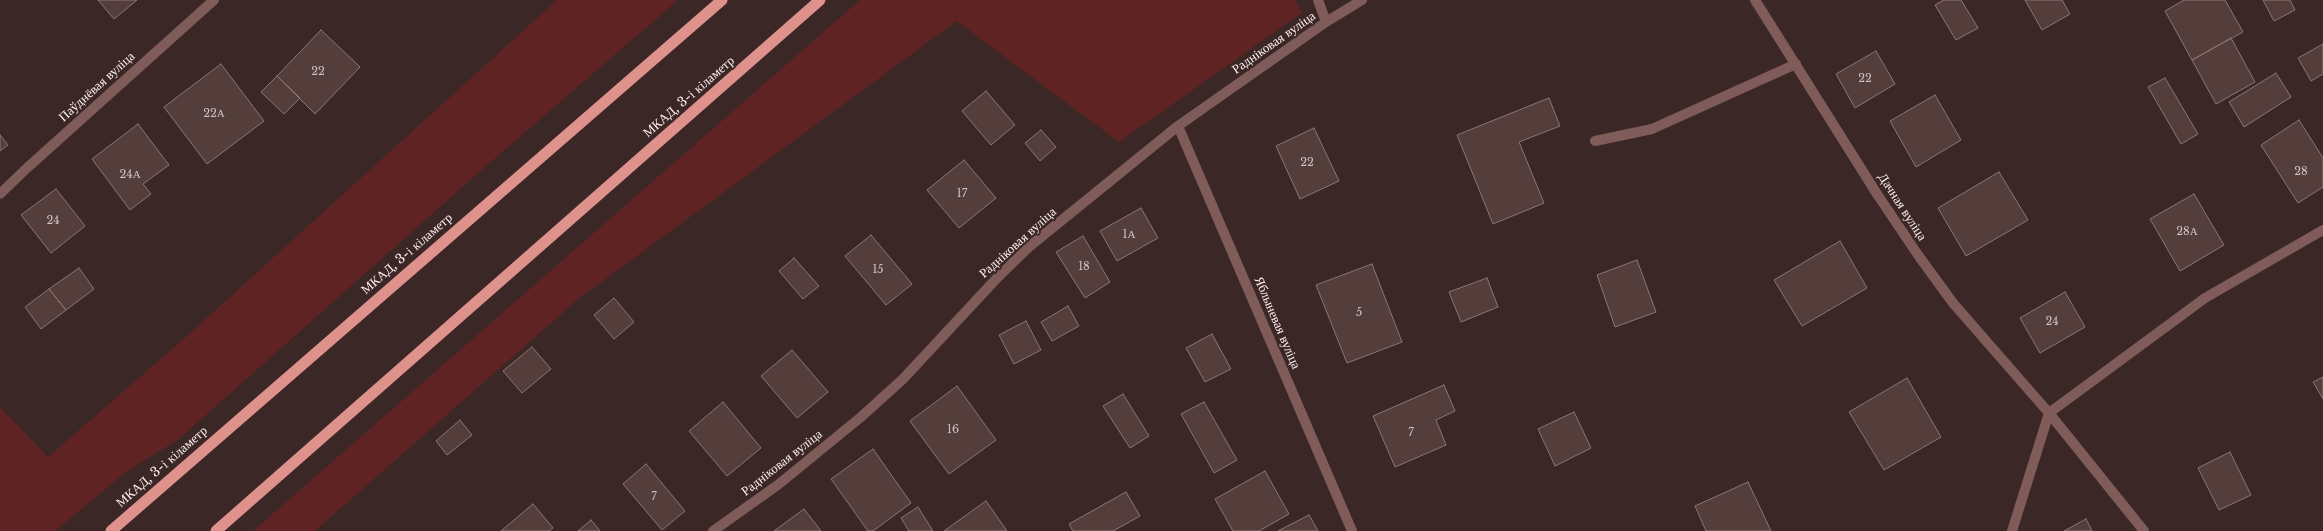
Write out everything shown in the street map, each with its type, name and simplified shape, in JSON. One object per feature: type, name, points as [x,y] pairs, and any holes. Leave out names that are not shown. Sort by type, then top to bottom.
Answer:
[{"type":"highway","name":"МКАД, 3-і кіламетр","points":[[111,531],[722,0]]},
{"type":"highway","name":"МКАД, 3-і кіламетр","points":[[216,531],[820,0]]},
{"type":"street","name":"Паўднёвая вуліца","points":[[0,194],[26,168],[214,0]]},
{"type":"street","points":[[1318,0],[1326,22]]},
{"type":"street","name":"Радніковая вуліца","points":[[714,531],[779,484],[861,417],[903,379],[997,278],[1030,246],[1178,126],[1326,22],[1362,0]]},
{"type":"street","name":"Дачная вуліца","points":[[1755,0],[1877,194],[1948,297],[2049,413],[2144,531]]},
{"type":"street","points":[[1595,141],[1652,128],[1796,64]]},
{"type":"street","name":"Яблыневая вуліца","points":[[1178,126],[1352,531]]},
{"type":"street","points":[[2012,531],[2049,413],[2205,298],[2323,230]]},
{"type":"shaded area","points":[[557,0],[678,0],[477,174],[179,439],[126,472],[55,531],[0,531],[0,407],[48,457],[188,335]]},
{"type":"shaded area","points":[[860,0],[1296,0],[1302,13],[1119,142],[957,21],[577,300],[315,531],[253,531]]},
{"type":"building","points":[[98,0],[137,0],[114,19]]},
{"type":"building","points":[[1944,0],[1961,0],[1978,28],[1956,40],[1935,5]]},
{"type":"building","points":[[2025,0],[2062,0],[2070,14],[2042,30]]},
{"type":"building","points":[[2184,0],[2225,0],[2243,32],[2192,60],[2165,11]]},
{"type":"building","points":[[2263,0],[2290,0],[2295,10],[2274,21]]},
{"type":"building","points":[[321,30],[360,67],[315,114],[277,76]]},
{"type":"building","points":[[2231,38],[2255,82],[2216,104],[2192,60]]},
{"type":"building","points":[[2323,44],[2323,74],[2311,81],[2298,58]]},
{"type":"building","points":[[1876,51],[1895,84],[1855,108],[1836,74]]},
{"type":"building","points":[[221,64],[264,121],[207,164],[164,107]]},
{"type":"building","points":[[2276,73],[2291,97],[2244,127],[2229,102]]},
{"type":"building","points":[[277,76],[300,98],[284,114],[261,92]]},
{"type":"building","points":[[2165,78],[2198,134],[2181,144],[2148,87]]},
{"type":"building","points":[[986,91],[1015,125],[991,145],[962,111]]},
{"type":"building","points":[[1935,95],[1961,140],[1916,167],[1890,121]]},
{"type":"building","points":[[1549,98],[1560,126],[1519,142],[1544,203],[1493,224],[1457,135]]},
{"type":"building","points":[[2299,120],[2323,158],[2323,187],[2298,203],[2261,145]]},
{"type":"building","points":[[138,124],[169,165],[143,184],[151,194],[130,210],[92,159]]},
{"type":"building","points":[[1314,128],[1339,181],[1300,199],[1276,146]]},
{"type":"building","points":[[1041,130],[1056,147],[1040,161],[1025,143]]},
{"type":"building","points":[[0,135],[8,145],[0,151]]},
{"type":"building","points":[[964,160],[996,198],[959,228],[927,190]]},
{"type":"building","points":[[1999,172],[2028,220],[1966,256],[1938,208]]},
{"type":"building","points":[[56,189],[85,226],[51,253],[21,215]]},
{"type":"building","points":[[2194,194],[2224,245],[2180,271],[2150,219]]},
{"type":"building","points":[[1141,208],[1158,238],[1117,261],[1100,231]]},
{"type":"building","points":[[871,235],[912,284],[886,305],[845,256]]},
{"type":"building","points":[[1083,236],[1110,282],[1085,298],[1056,252]]},
{"type":"building","points":[[1840,241],[1867,288],[1802,326],[1774,280]]},
{"type":"building","points":[[794,258],[819,286],[803,299],[779,271]]},
{"type":"building","points":[[1637,260],[1656,312],[1615,327],[1597,275]]},
{"type":"building","points":[[1372,264],[1402,342],[1347,363],[1316,285]]},
{"type":"building","points":[[79,268],[94,289],[66,310],[49,289]]},
{"type":"building","points":[[1487,278],[1498,307],[1461,322],[1449,292]]},
{"type":"building","points":[[49,289],[66,310],[41,329],[25,307]]},
{"type":"building","points":[[2065,292],[2085,327],[2040,353],[2020,318]]},
{"type":"building","points":[[614,298],[634,322],[614,339],[594,315]]},
{"type":"building","points":[[1068,306],[1079,326],[1052,341],[1041,322]]},
{"type":"building","points":[[1026,321],[1041,350],[1014,364],[999,335]]},
{"type":"building","points":[[1212,334],[1231,369],[1205,382],[1186,348]]},
{"type":"building","points":[[532,347],[551,369],[522,393],[503,371]]},
{"type":"building","points":[[792,350],[828,392],[797,418],[761,376]]},
{"type":"building","points":[[2323,377],[2323,399],[2313,382]]},
{"type":"building","points":[[1907,378],[1941,437],[1884,470],[1849,412]]},
{"type":"building","points":[[1444,385],[1455,411],[1436,420],[1446,445],[1395,467],[1373,416]]},
{"type":"building","points":[[957,386],[996,440],[949,474],[910,421]]},
{"type":"building","points":[[1123,394],[1149,436],[1130,448],[1103,406]]},
{"type":"building","points":[[723,402],[761,448],[727,476],[689,431]]},
{"type":"building","points":[[1204,402],[1237,460],[1214,473],[1181,414]]},
{"type":"building","points":[[1574,412],[1591,448],[1555,466],[1538,429]]},
{"type":"building","points":[[460,420],[472,435],[447,455],[436,441]]},
{"type":"building","points":[[873,449],[911,503],[873,531],[868,531],[831,479]]},
{"type":"building","points":[[2230,452],[2251,495],[2219,510],[2198,468]]},
{"type":"building","points":[[646,464],[685,511],[662,530],[623,484]]},
{"type":"building","points":[[1265,471],[1289,514],[1259,531],[1233,531],[1215,499]]},
{"type":"building","points":[[1748,482],[1771,531],[1706,531],[1695,506]]},
{"type":"building","points":[[1126,492],[1140,516],[1113,531],[1073,531],[1069,524]]},
{"type":"building","points":[[986,501],[1007,531],[944,531]]},
{"type":"building","points":[[533,504],[553,528],[549,531],[501,531]]},
{"type":"building","points":[[918,507],[933,531],[909,531],[901,518]]},
{"type":"building","points":[[804,509],[821,531],[774,531]]},
{"type":"building","points":[[1309,515],[1318,531],[1278,531]]},
{"type":"building","points":[[2086,519],[2092,531],[2064,531]]},
{"type":"building","points":[[591,520],[600,531],[578,531]]}]
